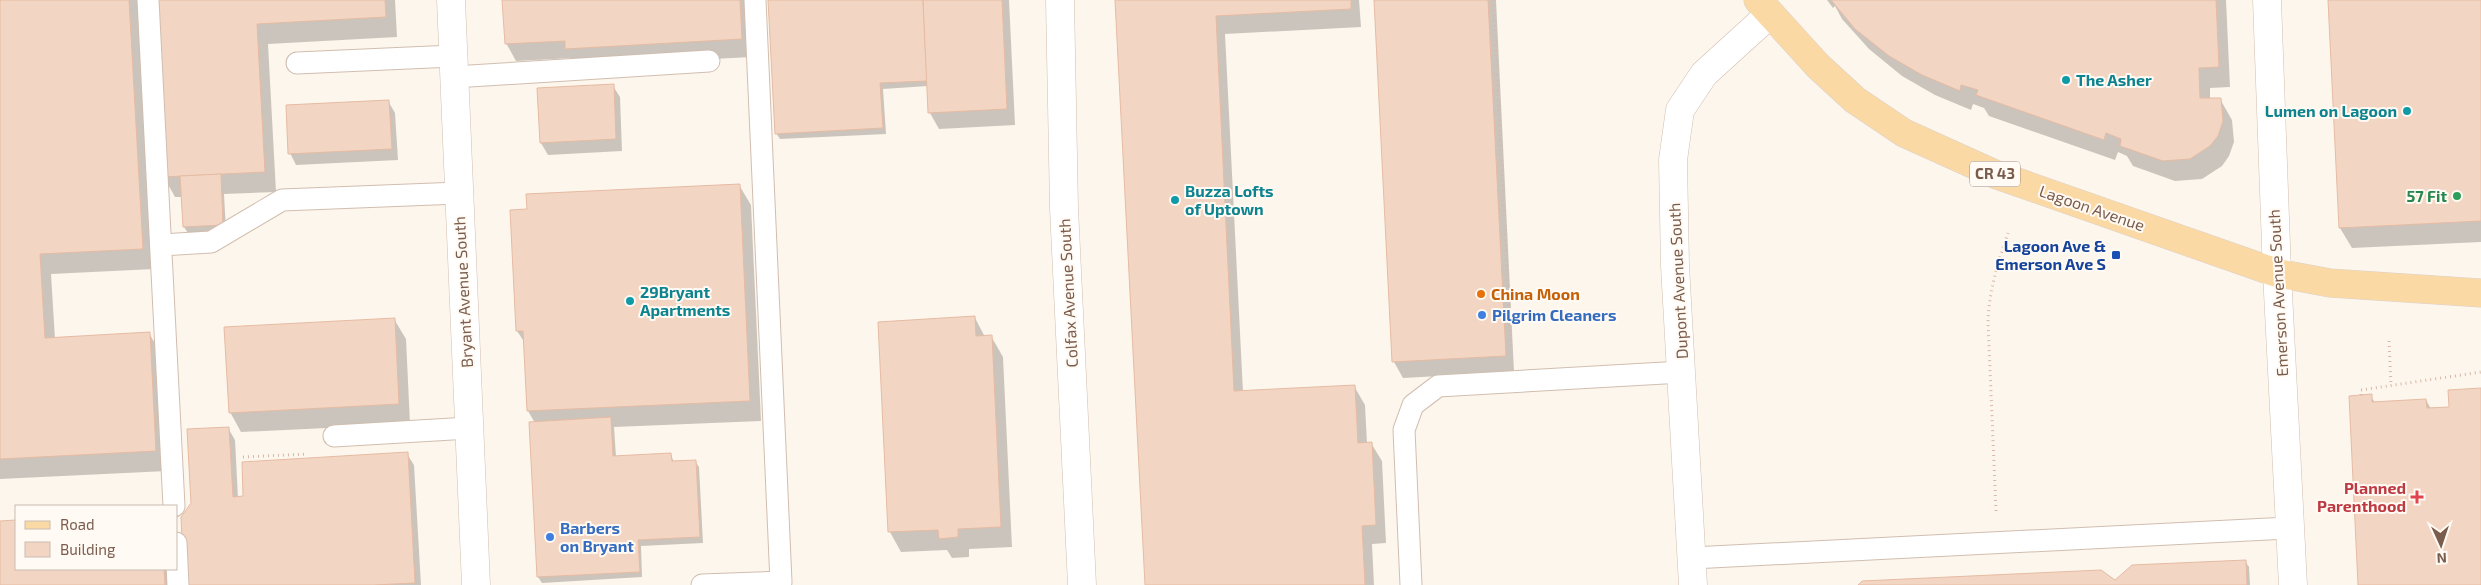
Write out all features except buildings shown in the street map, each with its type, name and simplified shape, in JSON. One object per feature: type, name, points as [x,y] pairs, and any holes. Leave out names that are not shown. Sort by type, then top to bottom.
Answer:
[{"type":"main road","name":"Lagoon Avenue","points":[[1764,7],[1818,66],[1855,100],[1904,134],[1997,175],[2277,273],[2330,283],[2481,294]]},
{"type":"street","name":"Bryant Avenue South","points":[[450,0],[476,585]]},
{"type":"street","name":"Colfax Avenue South","points":[[1060,0],[1064,208],[1082,585]]},
{"type":"street","name":"Emerson Avenue South","points":[[2267,0],[2277,273],[2293,585]]},
{"type":"street","name":"Dupont Avenue South","points":[[1694,585],[1675,266],[1673,160],[1680,110],[1704,74],[1764,7]]},
{"type":"lane","points":[[148,0],[174,505]]},
{"type":"lane","points":[[702,585],[781,582],[755,0]]},
{"type":"lane","points":[[297,63],[453,66],[709,61]]},
{"type":"lane","points":[[161,245],[211,242],[282,200],[459,193]]},
{"type":"lane","points":[[1411,585],[1404,430],[1413,405],[1438,386],[1682,372]]},
{"type":"lane","points":[[334,436],[469,428]]},
{"type":"lane","points":[[1692,558],[2290,528]]},
{"type":"lane","points":[[177,570],[178,585]]},
{"type":"path","points":[[1493,0],[1511,353]]},
{"type":"path","points":[[1997,542],[1988,322],[1994,274],[2008,233]]},
{"type":"path","points":[[2389,341],[2391,386]]},
{"type":"path","points":[[2361,396],[2361,390],[2481,372]]},
{"type":"place","name":"The Asher","points":[[2066,80]]},
{"type":"place","name":"Lumen on Lagoon","points":[[2407,111]]},
{"type":"place","name":"57 Fit","points":[[2457,196]]},
{"type":"place","name":"Buzza Lofts of Uptown","points":[[1175,200]]},
{"type":"place","name":"Lagoon Ave & Emerson Ave S","points":[[2116,255]]},
{"type":"place","name":"China Moon","points":[[1481,294]]},
{"type":"place","name":"29Bryant Apartments","points":[[630,301]]},
{"type":"place","name":"Pilgrim Cleaners","points":[[1482,315]]},
{"type":"place","name":"Planned Parenthood","points":[[2417,497]]},
{"type":"place","name":"Barbers on Bryant","points":[[550,537]]}]
